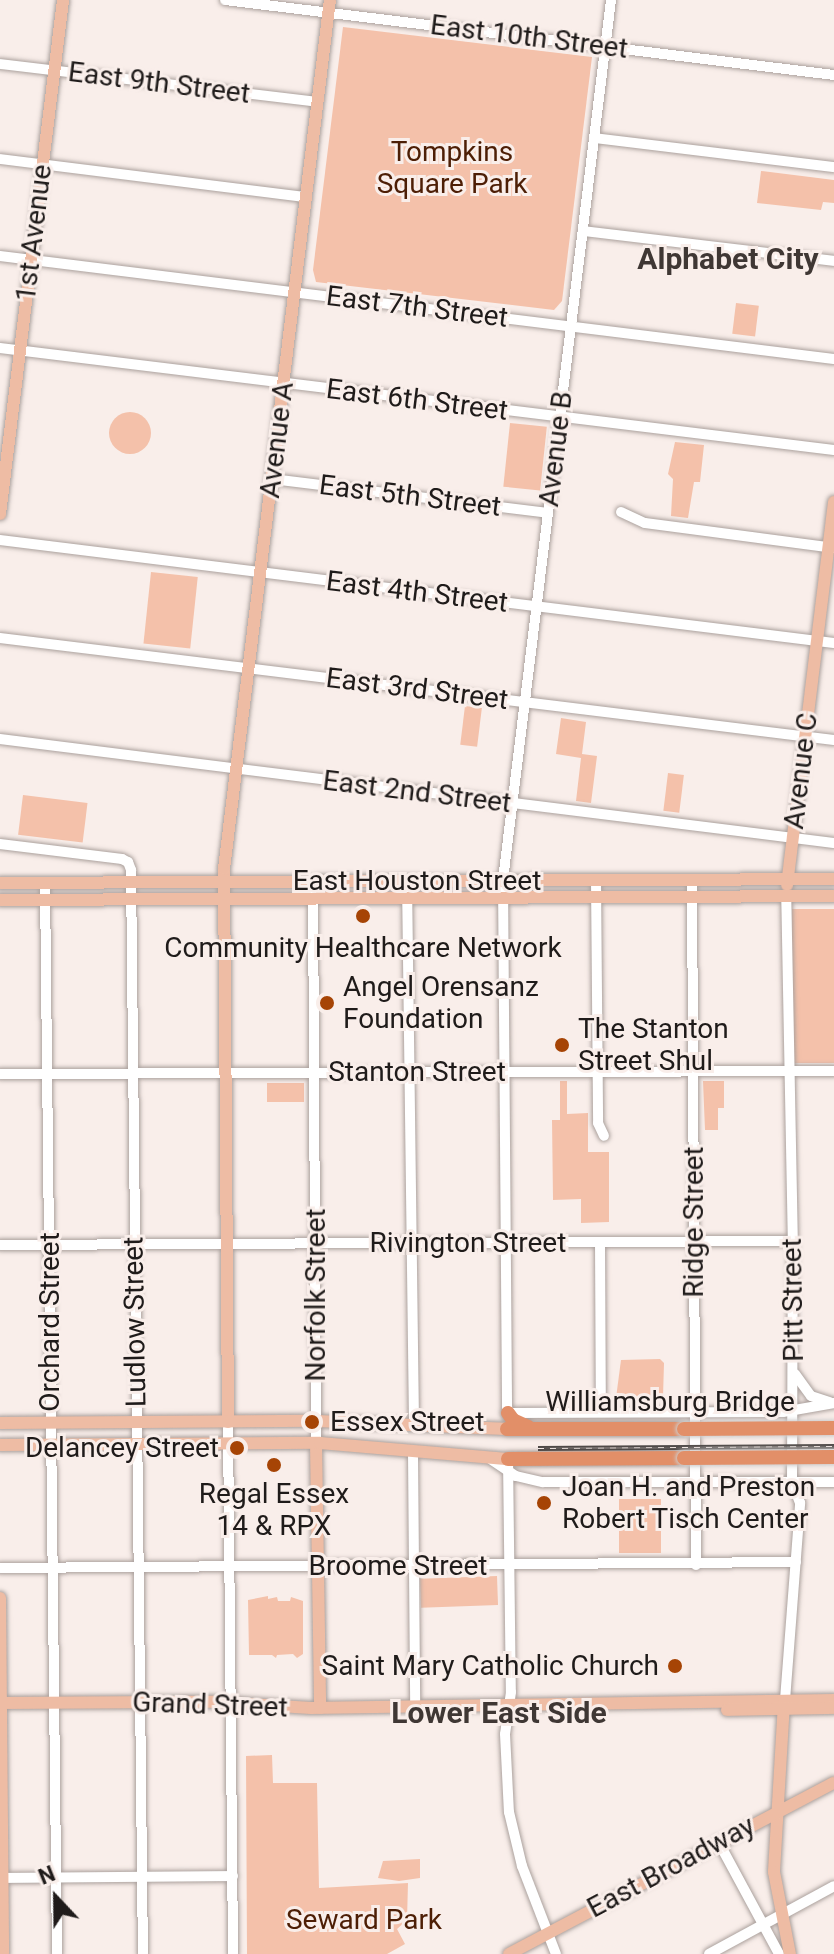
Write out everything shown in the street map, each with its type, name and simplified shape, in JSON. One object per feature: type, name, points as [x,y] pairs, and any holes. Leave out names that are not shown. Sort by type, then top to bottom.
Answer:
[{"type":"highway","points":[[508,1413],[513,1420],[532,1428]]},
{"type":"highway","name":"Williamsburg Bridge","points":[[507,1429],[834,1428]]},
{"type":"highway","name":"Williamsburg Bridge","points":[[508,1466],[684,1458],[834,1457]]},
{"type":"main road","name":"1st Avenue","points":[[0,514],[4,446],[20,351],[63,0]]},
{"type":"main road","name":"Avenue A","points":[[224,881],[329,6]]},
{"type":"main road","name":"Avenue C","points":[[786,896],[831,547],[834,502]]},
{"type":"main road","name":"East Houston Street","points":[[0,883],[834,879]]},
{"type":"main road","points":[[224,881],[228,1422]]},
{"type":"main road","name":"East Houston Street","points":[[0,900],[834,896]]},
{"type":"main road","points":[[0,1423],[317,1421],[507,1429]]},
{"type":"main road","points":[[0,1445],[316,1443],[489,1458],[508,1466]]},
{"type":"main road","name":"Norfolk Street","points":[[316,1443],[320,1708]]},
{"type":"main road","points":[[0,1598],[3,1954]]},
{"type":"main road","name":"Grand Street","points":[[784,1705],[834,1700]]},
{"type":"main road","name":"Grand Street","points":[[1,1703],[140,1702],[320,1708],[784,1705],[834,1708]]},
{"type":"main road","points":[[784,1705],[774,1872],[780,1916],[790,1954]]},
{"type":"main road","name":"East Broadway","points":[[509,1954],[718,1841],[834,1783]]},
{"type":"street","name":"East 10th Street","points":[[225,0],[329,6],[605,47],[834,75]]},
{"type":"street","name":"Avenue B","points":[[508,1413],[503,880],[611,0]]},
{"type":"street","name":"East 9th Street","points":[[0,64],[317,102]]},
{"type":"street","points":[[594,138],[834,167]]},
{"type":"street","points":[[0,159],[306,197]]},
{"type":"street","points":[[583,231],[834,261]]},
{"type":"street","name":"East 7th Street","points":[[0,256],[834,359]]},
{"type":"street","name":"East 6th Street","points":[[0,348],[834,450]]},
{"type":"street","name":"East 5th Street","points":[[272,479],[548,513]]},
{"type":"street","points":[[621,512],[645,523],[831,547]]},
{"type":"street","name":"East 4th Street","points":[[0,540],[834,643]]},
{"type":"street","name":"East 3rd Street","points":[[0,638],[834,740]]},
{"type":"street","name":"East 2nd Street","points":[[0,739],[834,843]]},
{"type":"street","points":[[0,844],[122,859],[130,865],[131,881]]},
{"type":"street","points":[[596,880],[598,1123],[604,1136]]},
{"type":"street","name":"Ridge Street","points":[[692,880],[696,1565]]},
{"type":"street","name":"Ludlow Street","points":[[131,881],[143,1954]]},
{"type":"street","points":[[407,881],[414,1423]]},
{"type":"street","name":"Norfolk Street","points":[[313,882],[316,1443]]},
{"type":"street","name":"Orchard Street","points":[[45,883],[57,1954]]},
{"type":"street","name":"Pitt Street","points":[[784,1705],[800,1495],[792,1482],[793,1241],[786,896]]},
{"type":"street","name":"Stanton Street","points":[[0,1074],[834,1071]]},
{"type":"street","name":"Rivington Street","points":[[0,1245],[793,1241]]},
{"type":"street","points":[[600,1242],[601,1412]]},
{"type":"street","points":[[794,1372],[811,1396],[834,1403]]},
{"type":"street","points":[[508,1413],[791,1411],[834,1403]]},
{"type":"street","points":[[228,1422],[233,1954]]},
{"type":"street","points":[[413,1453],[418,1707]]},
{"type":"street","points":[[556,1954],[522,1866],[509,1812],[508,1466],[540,1482],[834,1482]]},
{"type":"street","name":"Broome Street","points":[[0,1568],[796,1562]]},
{"type":"street","points":[[718,1841],[779,1954]]},
{"type":"street","points":[[2,1878],[233,1876]]},
{"type":"street","points":[[709,1954],[834,1886]]},
{"type":"green space","name":"Tompkins Square Park","points":[[343,27],[592,57],[562,301],[554,310],[316,282],[313,270]]},
{"type":"green space","points":[[761,171],[834,180],[834,203],[823,202],[821,210],[757,203]]},
{"type":"green space","points":[[736,303],[759,306],[755,337],[732,334]]},
{"type":"green space","points":[[130,412],[145,418],[151,433],[145,448],[130,454],[115,448],[109,433],[115,418]]},
{"type":"green space","points":[[510,423],[547,427],[540,491],[503,487]]},
{"type":"green space","points":[[675,442],[704,445],[700,482],[694,482],[688,518],[671,516],[673,479],[668,474]]},
{"type":"green space","points":[[151,572],[198,577],[190,649],[143,644]]},
{"type":"green space","points":[[465,706],[482,708],[477,747],[460,745]]},
{"type":"green space","points":[[561,718],[586,722],[582,754],[597,756],[591,803],[576,801],[581,758],[556,754]]},
{"type":"green space","points":[[668,773],[684,775],[679,813],[663,811]]},
{"type":"green space","points":[[23,795],[88,803],[83,843],[18,835]]},
{"type":"green space","points":[[792,909],[834,909],[834,1063],[792,1063]]},
{"type":"green space","points":[[560,1081],[567,1081],[567,1114],[588,1113],[588,1152],[609,1152],[609,1222],[581,1223],[581,1199],[553,1200],[552,1120],[560,1120]]},
{"type":"green space","points":[[703,1081],[724,1081],[724,1108],[718,1108],[718,1130],[705,1130]]},
{"type":"green space","points":[[267,1083],[304,1083],[304,1102],[267,1102]]},
{"type":"green space","points":[[660,1359],[664,1363],[663,1397],[616,1398],[621,1360]]},
{"type":"green space","points":[[619,1499],[661,1499],[661,1553],[619,1553]]},
{"type":"green space","points":[[497,1576],[498,1605],[421,1608],[420,1579]]},
{"type":"green space","points":[[268,1596],[268,1599],[277,1597],[278,1601],[290,1601],[291,1597],[303,1601],[303,1654],[297,1658],[293,1654],[277,1655],[276,1658],[272,1655],[249,1655],[248,1600]]},
{"type":"green space","name":"Seward Park","points":[[272,1755],[273,1783],[317,1783],[319,1888],[408,1883],[407,1920],[397,1929],[405,1944],[387,1954],[247,1954],[246,1756]]},
{"type":"green space","points":[[420,1859],[420,1878],[399,1881],[378,1878],[383,1861]]},
{"type":"railway","points":[[538,1448],[834,1446]]},
{"type":"place","name":"Community Healthcare Network","points":[[363,916]]},
{"type":"place","name":"Angel Orensanz Foundation","points":[[327,1003]]},
{"type":"place","name":"The Stanton Street Shul","points":[[562,1045]]},
{"type":"place","name":"Essex Street","points":[[312,1422]]},
{"type":"place","name":"Delancey Street","points":[[237,1448]]},
{"type":"place","name":"Regal Essex 14 & RPX","points":[[274,1465]]},
{"type":"place","name":"Joan H. and Preston Robert Tisch Center","points":[[544,1503]]},
{"type":"place","name":"Saint Mary Catholic Church","points":[[675,1666]]},
{"type":"district","name":"Alphabet City","points":[[728,259]]},
{"type":"district","name":"Lower East Side","points":[[499,1713]]}]
